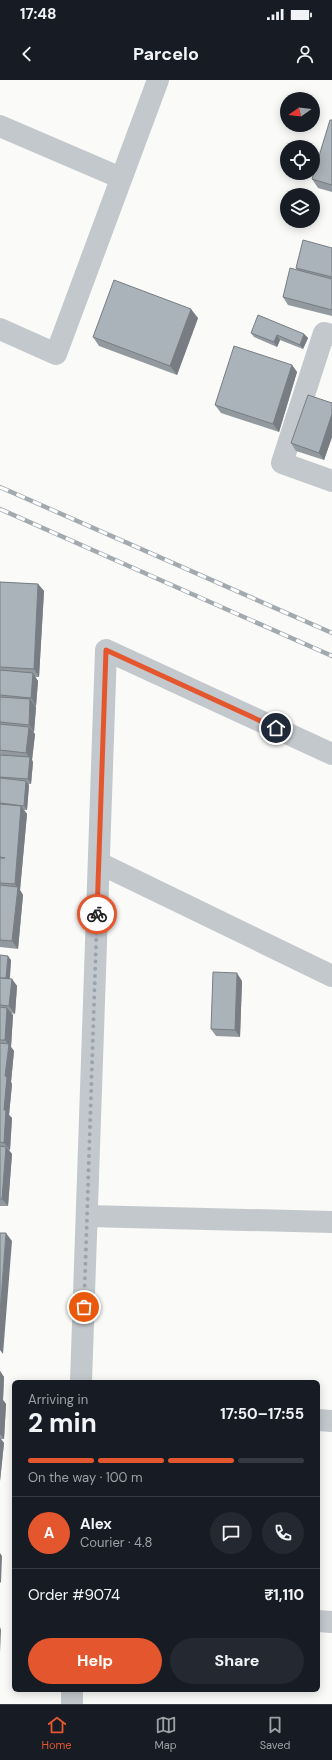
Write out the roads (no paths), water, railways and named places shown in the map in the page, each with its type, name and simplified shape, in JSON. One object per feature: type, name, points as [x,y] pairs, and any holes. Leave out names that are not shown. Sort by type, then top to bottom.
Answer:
[{"type":"street","points":[[0,329],[56,354],[158,80]]},
{"type":"street","points":[[0,126],[121,178]]},
{"type":"street","points":[[332,335],[324,333],[282,463],[332,481]]},
{"type":"street","points":[[81,1380],[106,650],[332,754]]},
{"type":"street","points":[[99,863],[332,976]]},
{"type":"street","points":[[87,1216],[332,1222]]},
{"type":"street","points":[[320,1420],[332,1420]]},
{"type":"street","points":[[320,1622],[332,1622]]},
{"type":"street","points":[[72,1692],[72,1704]]},
{"type":"railway","points":[[0,487],[332,633]]},
{"type":"railway","points":[[0,509],[332,656]]}]
